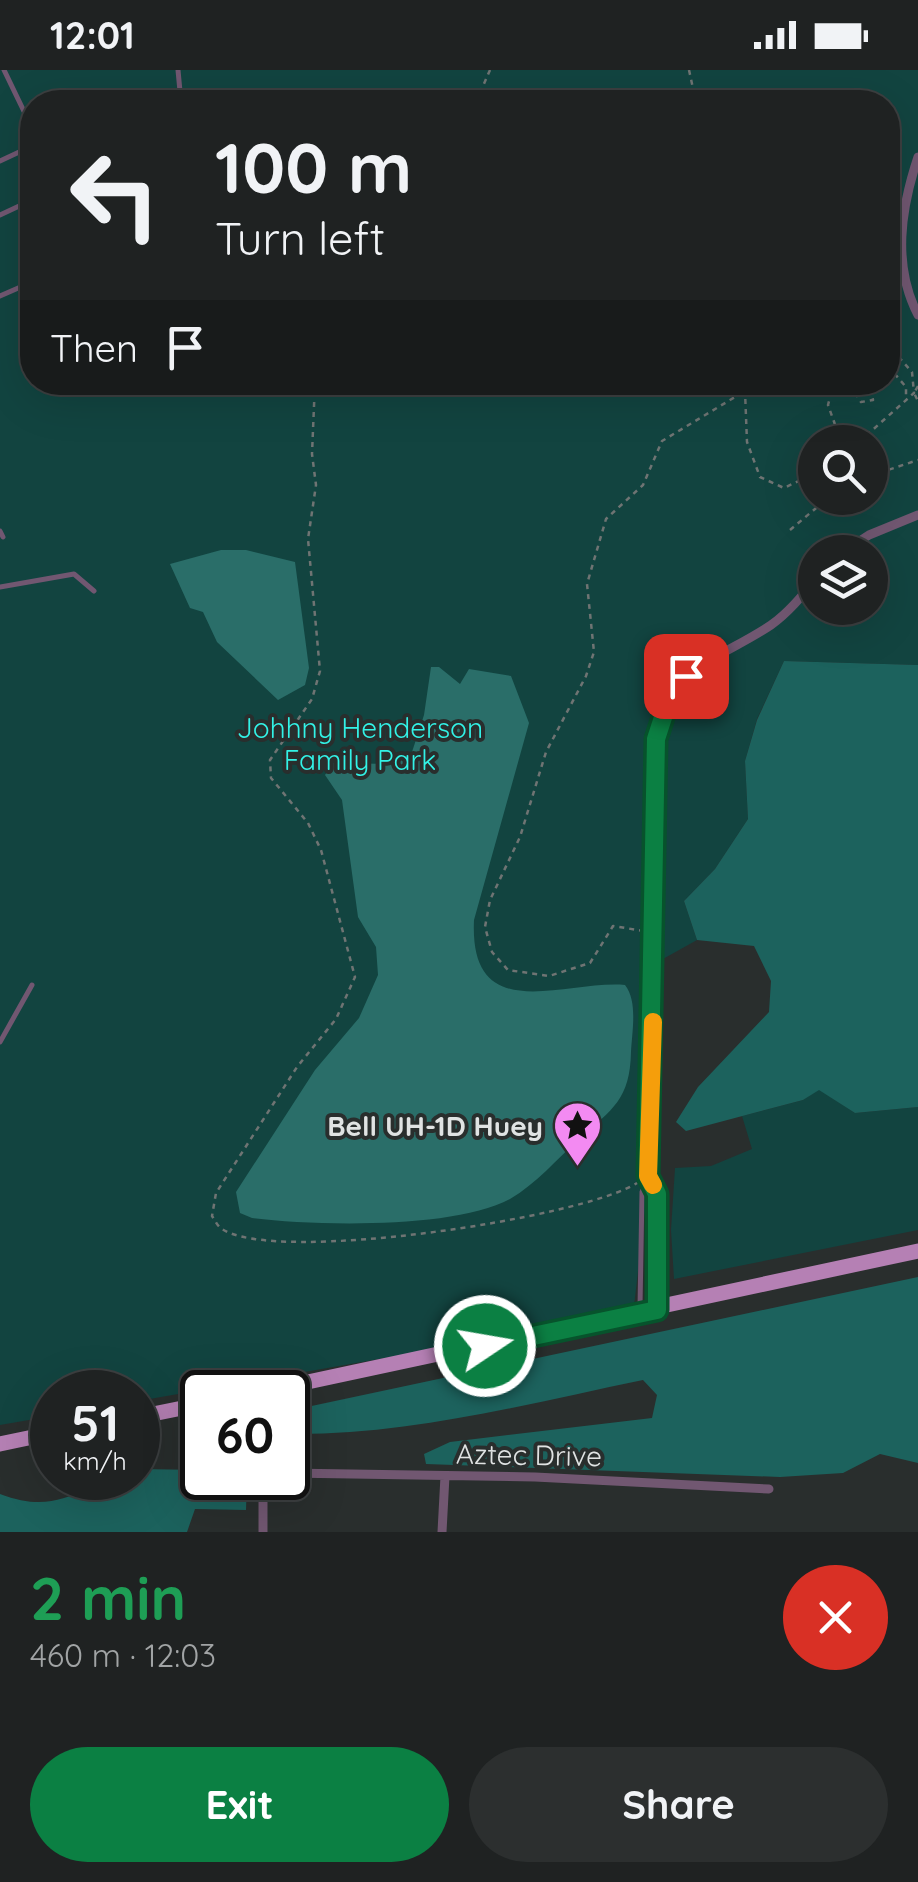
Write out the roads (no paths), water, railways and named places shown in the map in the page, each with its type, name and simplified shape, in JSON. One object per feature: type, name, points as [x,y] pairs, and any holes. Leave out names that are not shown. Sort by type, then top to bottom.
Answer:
[{"type":"main road","points":[[310,1382],[918,1251]]},
{"type":"main road","points":[[0,1444],[30,1438]]},
{"type":"street","points":[[918,157],[901,238],[906,281],[918,316]]},
{"type":"street","points":[[869,535],[918,514]]},
{"type":"street","points":[[648,1176],[656,739],[669,699],[698,667],[784,615],[798,599]]},
{"type":"street","name":"Aztec Drive","points":[[310,1473],[768,1489]]},
{"type":"street","points":[[442,1532],[445,1476]]},
{"type":"street","points":[[263,1500],[263,1532]]},
{"type":"lane","points":[[4,70],[20,103]]},
{"type":"lane","points":[[0,587],[74,574],[94,591]]},
{"type":"lane","points":[[0,1042],[32,985]]},
{"type":"lane","points":[[648,1176],[657,1194],[657,1310]]},
{"type":"lane","points":[[640,1313],[642,1192],[648,1176]]},
{"type":"place","name":"Bell UH-1D Huey","points":[[578,1168]]},
{"type":"park label","name":"Johhny Henderson Family Park","points":[[360,744]]}]
